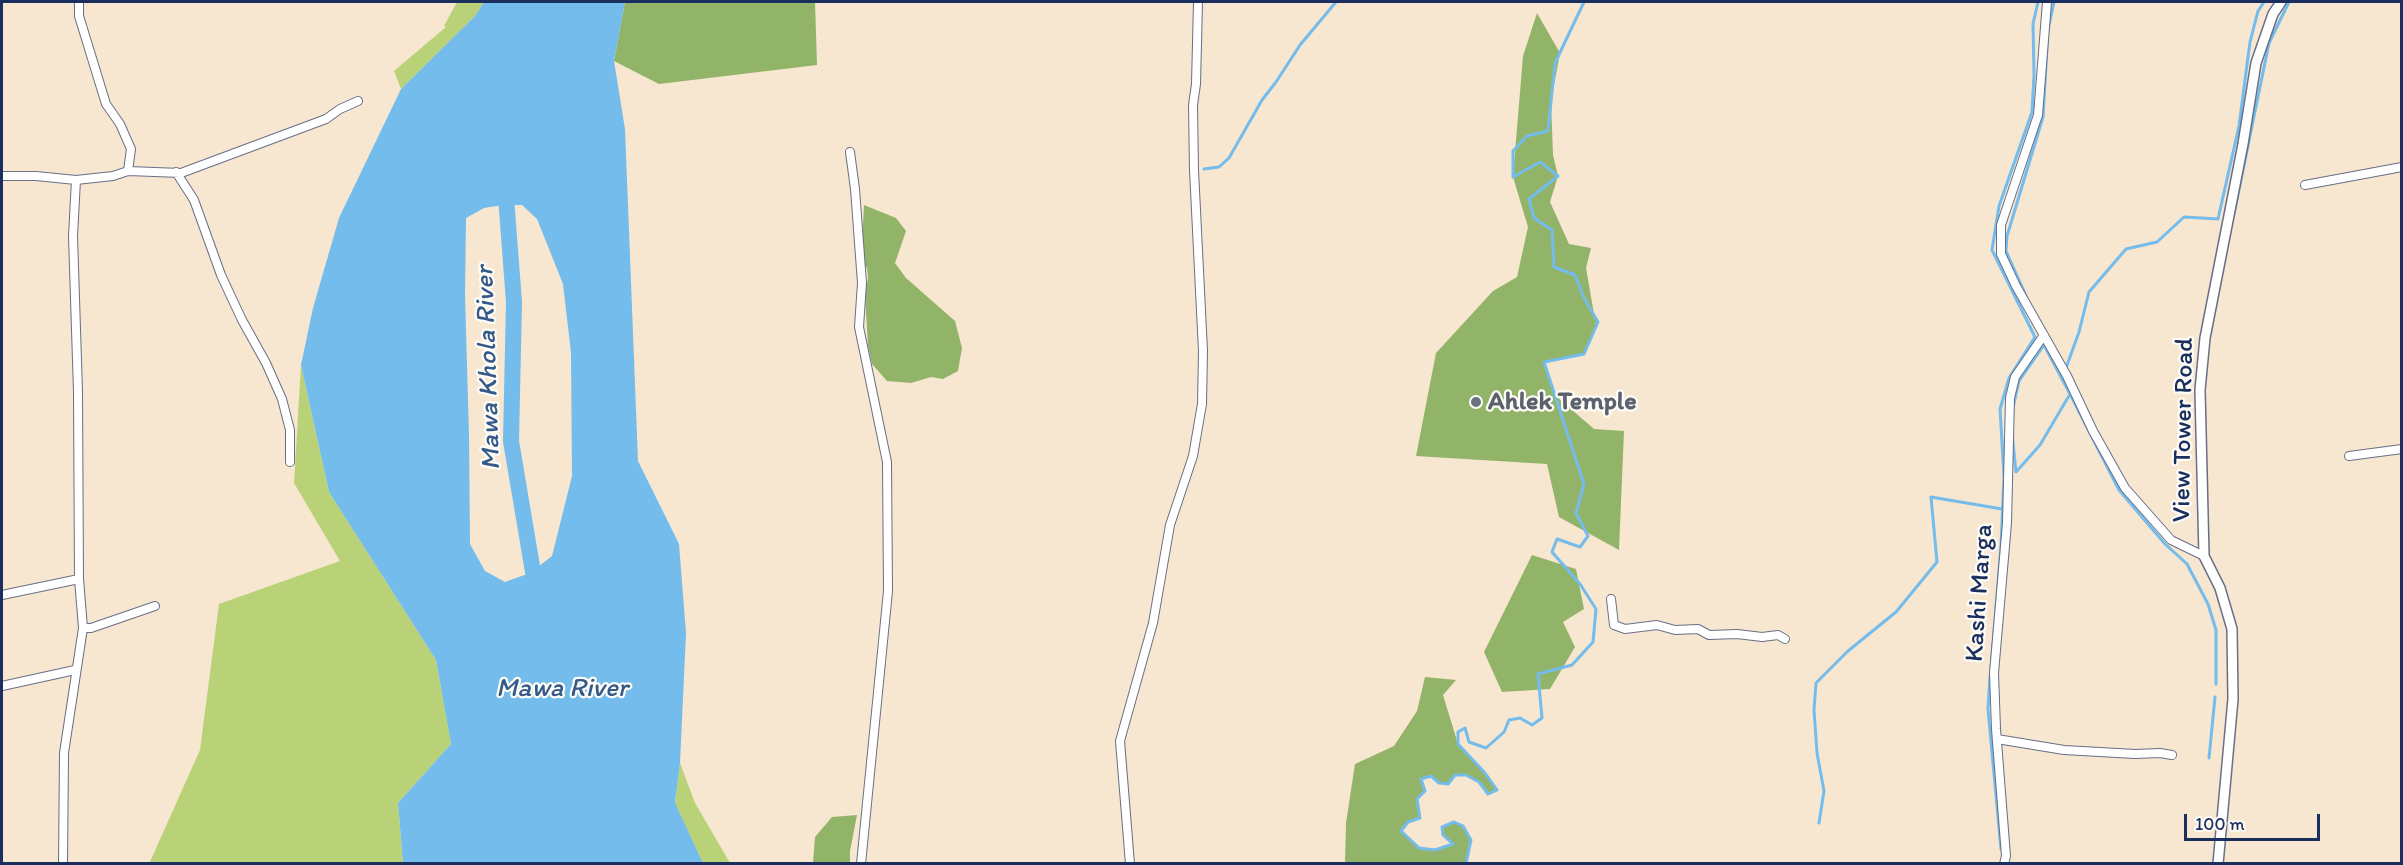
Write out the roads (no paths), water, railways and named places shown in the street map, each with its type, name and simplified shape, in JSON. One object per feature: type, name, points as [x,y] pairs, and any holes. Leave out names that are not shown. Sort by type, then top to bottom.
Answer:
[{"type":"street","points":[[79,2],[79,16],[106,104],[120,124],[131,149],[128,171]]},
{"type":"street","points":[[1130,864],[1120,741],[1153,623],[1170,525],[1193,456],[1202,404],[1203,351],[1194,170],[1198,2]]},
{"type":"street","points":[[2047,2],[2038,115],[2001,225],[2001,254],[2125,488],[2170,540],[2205,556]]},
{"type":"street","name":"View Tower Road","points":[[2218,864],[2233,699],[2232,629],[2220,588],[2205,556],[2200,390],[2205,338],[2243,144],[2256,63],[2261,43],[2273,14],[2281,2]]},
{"type":"street","points":[[2,176],[36,176],[76,180],[113,176],[128,171],[176,172],[326,119],[340,109],[358,101]]},
{"type":"street","points":[[850,152],[862,283],[859,327],[887,462],[888,591],[861,864]]},
{"type":"street","points":[[2305,185],[2402,167]]},
{"type":"street","points":[[176,172],[194,200],[221,274],[282,399],[291,430],[290,462]]},
{"type":"street","points":[[63,864],[64,753],[83,628],[79,579],[78,392],[73,236],[76,180]]},
{"type":"street","name":"Kashi Marga","points":[[2004,864],[2006,856],[1994,673],[2007,523],[2010,398],[2015,377],[2044,335]]},
{"type":"street","points":[[2349,456],[2402,449]]},
{"type":"street","points":[[2,595],[79,579]]},
{"type":"street","points":[[1611,599],[1614,625],[1625,629],[1657,625],[1675,630],[1698,629],[1709,635],[1737,634],[1762,637],[1778,635],[1785,639]]},
{"type":"street","points":[[83,628],[91,628],[155,606]]},
{"type":"street","points":[[2,687],[75,670]]},
{"type":"street","points":[[1997,739],[2074,751],[2172,755]]},
{"type":"water","name":"Mawa River","points":[[484,2],[625,2],[614,61],[625,129],[638,461],[679,544],[686,633],[680,763],[675,803],[703,863],[403,863],[398,803],[451,744],[436,660],[329,492],[301,365],[313,308],[339,218],[401,89],[475,16]],"holes":[[[522,205],[537,219],[563,284],[571,353],[572,476],[552,556],[530,573],[505,582],[485,571],[470,544],[465,295],[466,218],[484,208]]]},
{"type":"waterway","points":[[1204,169],[1219,167],[1229,158],[1262,100],[1300,45],[1336,2]]},
{"type":"waterway","points":[[1466,864],[1471,840],[1463,826],[1454,822],[1442,827],[1443,835],[1453,844],[1435,850],[1419,848],[1401,831],[1408,822],[1420,818],[1417,799],[1425,791],[1421,779],[1431,776],[1439,783],[1448,784],[1455,775],[1466,775],[1479,782],[1488,794],[1497,790],[1485,773],[1458,744],[1458,732],[1465,728],[1469,742],[1486,748],[1504,732],[1509,720],[1520,718],[1532,725],[1542,718],[1538,674],[1572,665],[1593,642],[1596,609],[1580,584],[1552,552],[1557,539],[1580,547],[1588,536],[1576,513],[1584,484],[1544,362],[1584,354],[1598,322],[1584,298],[1575,275],[1554,267],[1552,230],[1534,218],[1529,199],[1558,176],[1540,162],[1513,177],[1513,151],[1527,136],[1548,131],[1555,63],[1584,2]]},
{"type":"waterway","points":[[1991,668],[2004,476],[2000,409],[2009,378],[2035,337],[1992,250],[1999,206],[2032,112],[2033,24],[2038,2]]},
{"type":"waterway","points":[[2027,298],[2006,251],[2007,236],[2043,117],[2048,30],[2054,2]]},
{"type":"waterway","points":[[2066,368],[2079,332],[2089,292],[2126,249],[2157,242],[2184,217],[2218,219],[2239,126],[2250,42],[2258,11],[2264,2]]},
{"type":"waterway","points":[[2234,214],[2269,43],[2289,2]]},
{"type":"waterway","name":"Mawa Khola River","points":[[505,184],[514,302],[511,441],[536,590]]},
{"type":"waterway","points":[[2044,345],[2070,394],[2040,445],[2016,472],[2012,433],[2013,408],[2019,381],[2044,345]]},
{"type":"waterway","points":[[2070,394],[2119,490],[2165,544],[2187,564],[2208,604],[2216,630],[2216,684]]},
{"type":"waterway","points":[[1819,823],[1824,791],[1817,753],[1814,710],[1816,683],[1848,651],[1896,612],[1937,562],[1931,497],[2002,509]]},
{"type":"waterway","points":[[1990,676],[1988,709],[2001,849]]},
{"type":"waterway","points":[[2209,758],[2215,697]]},
{"type":"place","name":"Ahlek Temple","points":[[1476,402]]}]
